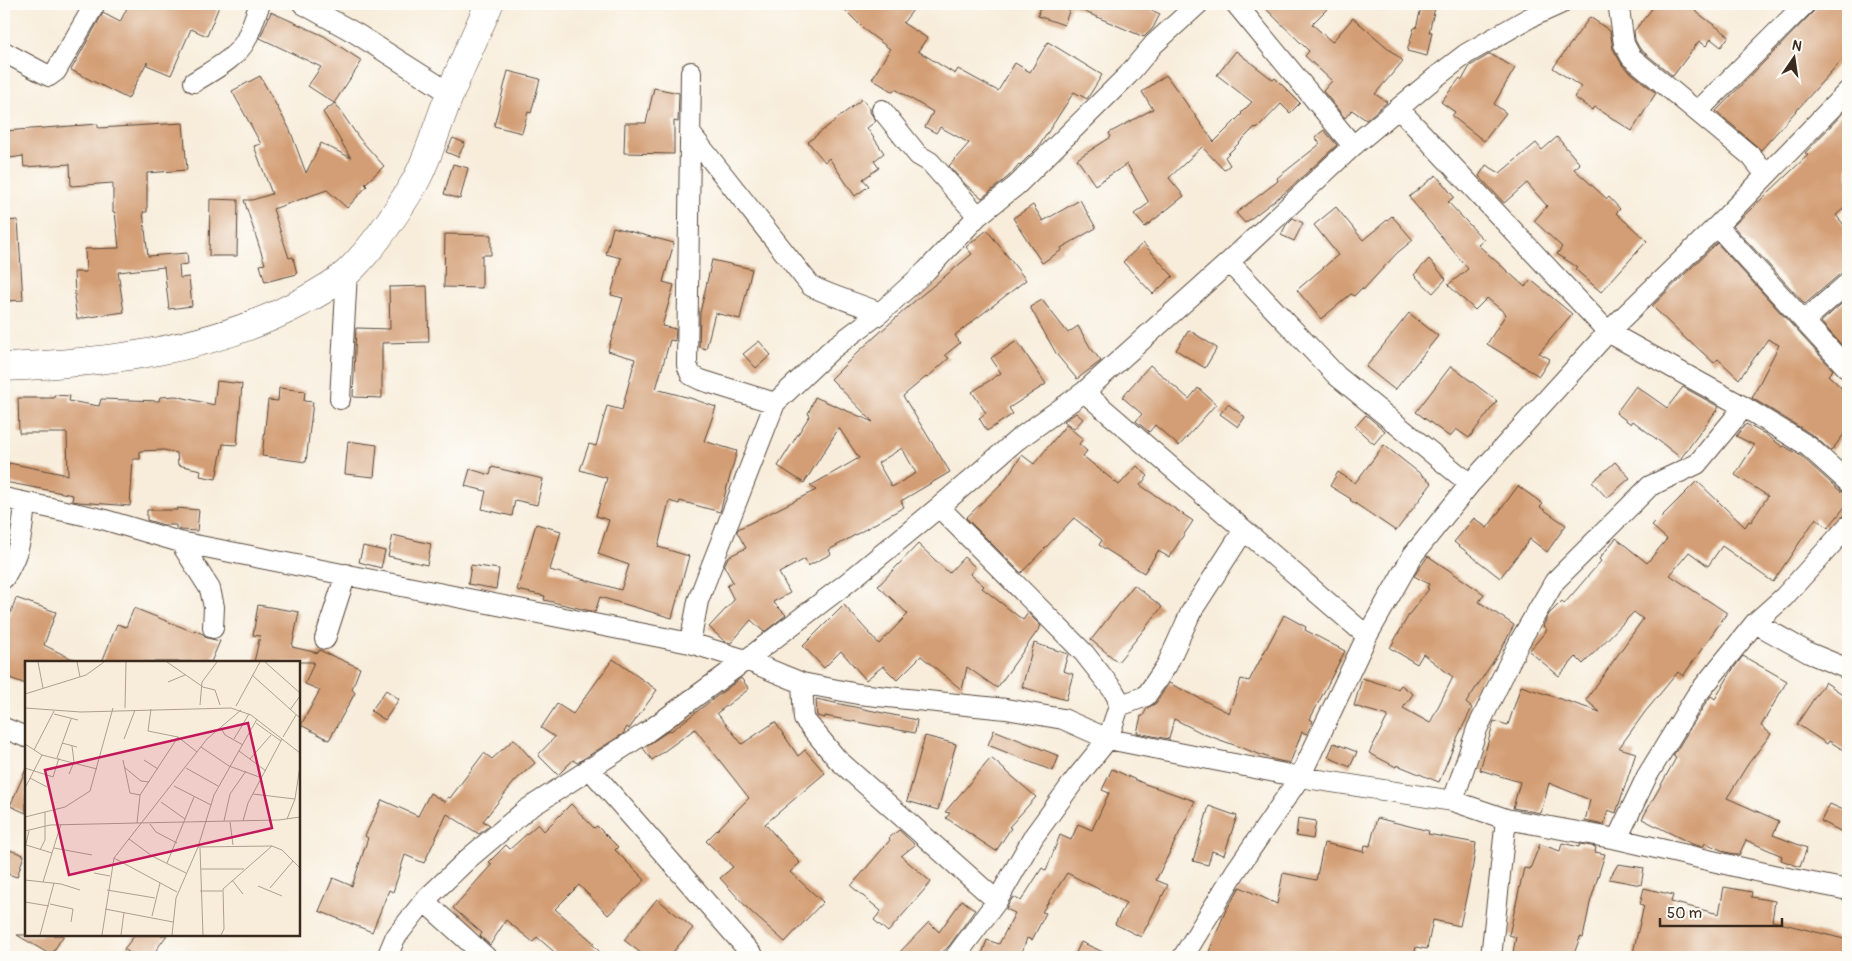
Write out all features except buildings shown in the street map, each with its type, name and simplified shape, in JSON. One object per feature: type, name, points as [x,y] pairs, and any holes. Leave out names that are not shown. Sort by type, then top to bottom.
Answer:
[{"type":"main road","points":[[4,367],[95,362],[174,347],[240,330],[298,304],[321,291],[346,273],[377,240],[416,179],[450,93],[489,4]]},
{"type":"street","points":[[4,52],[49,76],[56,71],[95,4]]},
{"type":"street","points":[[194,82],[240,49],[260,4]]},
{"type":"street","points":[[303,4],[357,34],[450,93]]},
{"type":"street","points":[[690,643],[698,601],[775,403],[832,349],[880,313],[926,271],[978,216],[1017,185],[1128,75],[1154,44],[1198,4]]},
{"type":"street","points":[[1236,4],[1352,146]]},
{"type":"street","points":[[387,957],[395,938],[424,901],[469,858],[526,810],[647,732],[847,583],[1017,440],[1084,392],[1229,262],[1352,146],[1466,54],[1529,18],[1560,4]]},
{"type":"street","points":[[1698,111],[1805,4]]},
{"type":"street","points":[[1619,9],[1624,44],[1631,57],[1751,156],[1766,175]]},
{"type":"street","points":[[691,72],[687,365],[691,375],[701,380],[775,403]]},
{"type":"street","points":[[1183,957],[1235,872],[1300,776],[1367,636],[1413,556],[1470,484],[1608,332],[1717,226],[1848,91]]},
{"type":"street","points":[[1399,109],[1608,332],[1744,407],[1808,446],[1848,482]]},
{"type":"street","points":[[882,110],[918,155],[930,162],[978,216]]},
{"type":"street","points":[[690,133],[719,172],[812,286],[828,294],[880,313]]},
{"type":"street","points":[[1717,226],[1848,369]]},
{"type":"street","points":[[1229,262],[1337,376],[1470,484]]},
{"type":"street","points":[[340,399],[346,273]]},
{"type":"street","points":[[1805,320],[1848,283]]},
{"type":"street","points":[[1084,392],[1367,636]]},
{"type":"street","points":[[1453,801],[1477,729],[1520,641],[1555,581],[1650,486],[1696,464],[1744,407]]},
{"type":"street","points":[[4,498],[102,519],[180,542],[690,643],[746,660],[802,683],[858,694],[1006,709],[1064,719],[1108,739],[1300,776],[1453,801],[1506,819],[1617,839],[1773,875],[1848,890]]},
{"type":"street","points":[[4,578],[15,560],[20,544],[25,503]]},
{"type":"street","points":[[939,507],[1084,653],[1113,690],[1119,706],[1108,739],[1074,781],[1034,836],[997,902],[955,957]]},
{"type":"street","points":[[1617,839],[1647,776],[1696,696],[1755,623],[1784,597],[1848,526]]},
{"type":"street","points":[[1119,706],[1146,696],[1167,665],[1191,612],[1244,530]]},
{"type":"street","points":[[180,542],[210,589],[214,607],[213,628]]},
{"type":"street","points":[[325,639],[346,574]]},
{"type":"street","points":[[1755,623],[1809,653],[1848,669]]},
{"type":"street","points":[[802,683],[804,720],[837,759],[997,902]]},
{"type":"street","points":[[4,728],[25,737]]},
{"type":"street","points":[[589,768],[754,957]]},
{"type":"street","points":[[1491,957],[1506,819]]},
{"type":"street","points":[[424,901],[486,957]]}]
